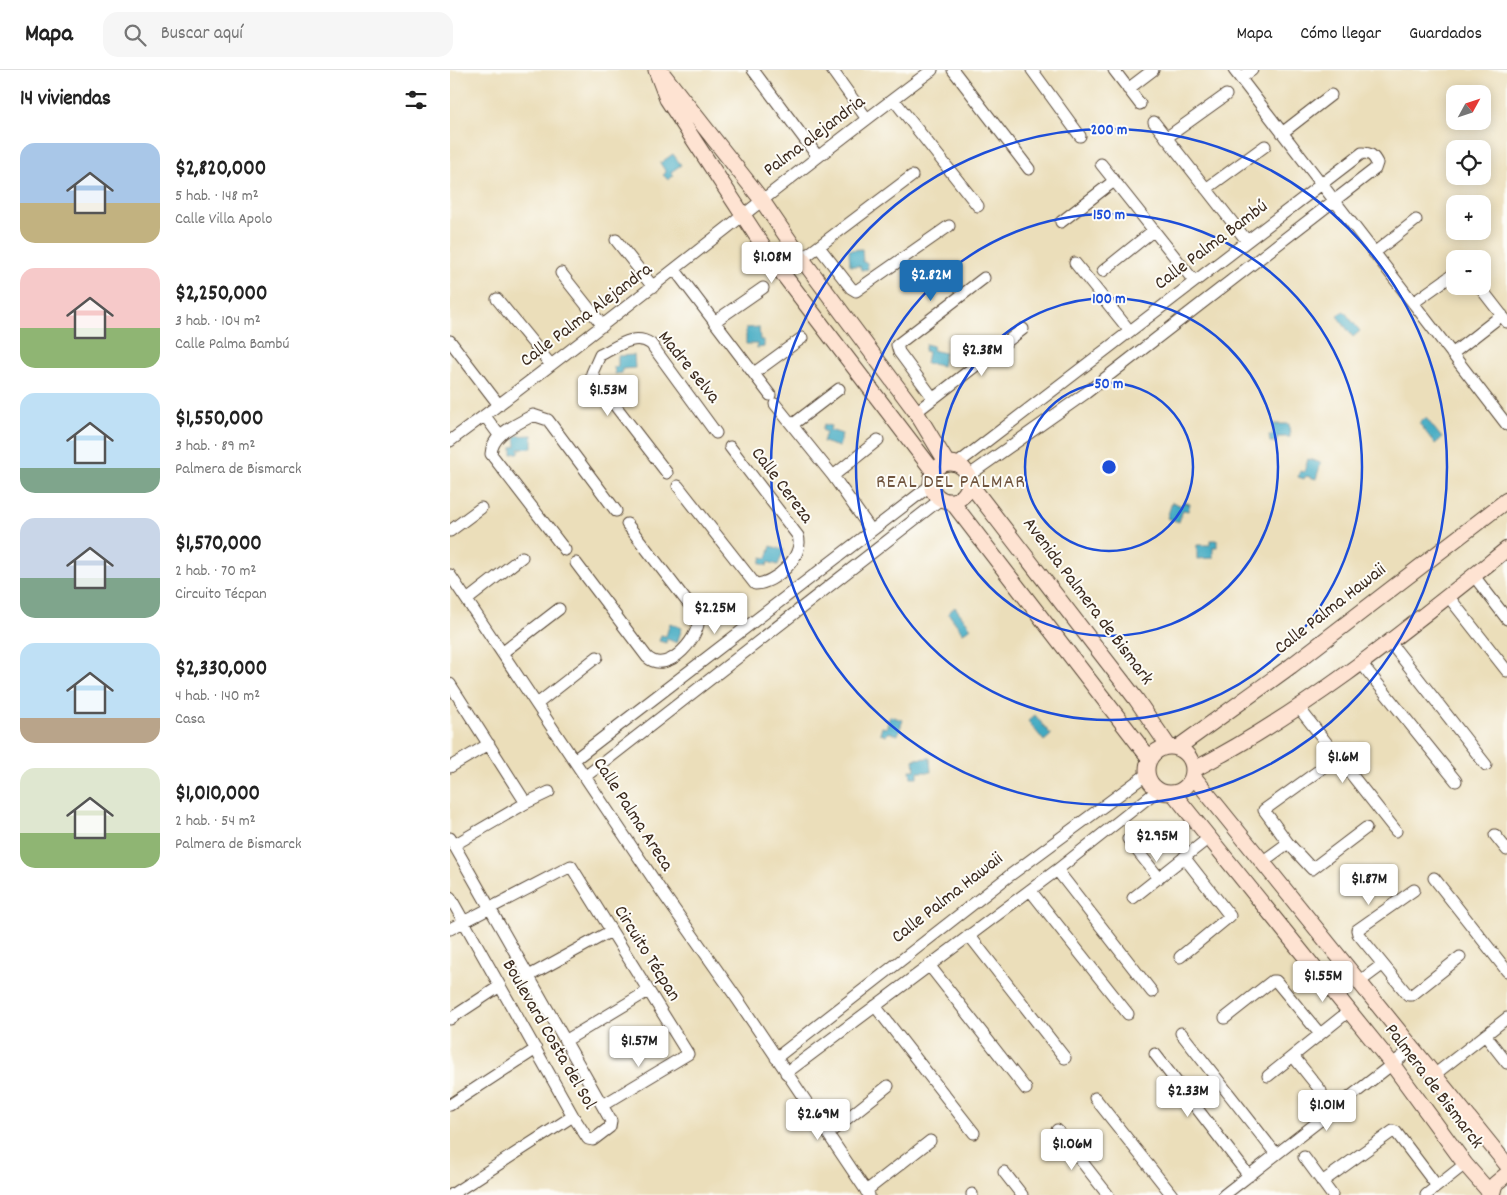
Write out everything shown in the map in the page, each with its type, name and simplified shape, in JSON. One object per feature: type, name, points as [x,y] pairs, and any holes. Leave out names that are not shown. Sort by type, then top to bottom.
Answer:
[{"type":"street","points":[[656,70],[667,99],[773,261],[932,478],[934,493],[946,501],[1150,759]]},
{"type":"street","points":[[586,776],[946,501],[964,497],[969,480],[952,464],[916,412],[802,259],[761,199],[660,70]]},
{"type":"street","points":[[753,70],[818,157]]},
{"type":"street","points":[[832,70],[867,119]]},
{"type":"street","points":[[911,70],[918,80]]},
{"type":"street","name":"Palma alejandria","points":[[743,215],[761,199],[932,70]]},
{"type":"street","points":[[953,70],[1029,169]]},
{"type":"street","points":[[1032,70],[1080,136]]},
{"type":"street","points":[[1114,70],[1140,104]]},
{"type":"street","points":[[1128,89],[1153,70]]},
{"type":"street","points":[[1252,70],[1238,74],[1507,425]]},
{"type":"street","points":[[1166,138],[1226,95]]},
{"type":"street","points":[[1282,133],[1331,96]]},
{"type":"street","points":[[894,100],[978,206]]},
{"type":"street","points":[[1154,122],[1247,241]]},
{"type":"street","points":[[1206,189],[1265,146]]},
{"type":"street","name":"Calle Palma Bambú","points":[[952,464],[1362,153],[1368,153],[1374,157],[1377,163],[1375,169],[1093,387],[969,480]]},
{"type":"street","points":[[1101,164],[1194,281]]},
{"type":"street","points":[[802,259],[912,176]]},
{"type":"street","points":[[1061,222],[1114,181]]},
{"type":"street","name":"Calle Palma Alejandra","points":[[450,441],[603,326],[743,215]]},
{"type":"street","points":[[1374,253],[1416,220]]},
{"type":"street","points":[[819,247],[851,288],[856,291],[863,289],[949,226]]},
{"type":"street","points":[[1103,271],[1154,230]]},
{"type":"street","points":[[616,240],[652,287]]},
{"type":"street","points":[[1075,263],[1129,330]]},
{"type":"street","points":[[675,270],[833,476],[871,530]]},
{"type":"street","points":[[561,273],[603,326]]},
{"type":"street","points":[[933,398],[899,352],[897,345],[984,278]]},
{"type":"street","points":[[1413,303],[1446,279]]},
{"type":"street","points":[[714,322],[763,288]]},
{"type":"street","points":[[1452,354],[1504,319],[1486,295]]},
{"type":"street","points":[[497,299],[551,366]]},
{"type":"street","points":[[916,412],[1023,329]]},
{"type":"street","points":[[587,338],[600,355],[592,374],[667,472]]},
{"type":"street","name":"Madre selva","points":[[600,355],[635,338],[644,338],[651,344],[716,433]]},
{"type":"street","points":[[754,373],[802,338]]},
{"type":"street","points":[[450,341],[499,404]]},
{"type":"street","points":[[792,425],[839,389]]},
{"type":"street","points":[[485,416],[500,435]]},
{"type":"street","points":[[565,550],[492,454],[492,444],[500,435],[533,416],[548,420],[616,511]]},
{"type":"street","points":[[833,476],[878,440]]},
{"type":"street","name":"Calle Cereza","points":[[730,448],[798,536],[800,543],[799,551],[776,578]]},
{"type":"street","points":[[574,760],[871,530],[932,478],[940,466],[952,464]]},
{"type":"street","name":"Avenida Palmera de Bismark","points":[[969,480],[1173,748]]},
{"type":"street","points":[[678,486],[755,584],[761,584],[776,578],[789,595]]},
{"type":"street","name":"Calle Palma Hawaii","points":[[1173,748],[1291,666],[1507,500]]},
{"type":"street","points":[[450,531],[482,508]]},
{"type":"street","points":[[576,563],[652,662],[659,663],[673,660],[698,629],[700,622],[698,616],[627,524]]},
{"type":"street","points":[[1193,773],[1189,756],[1173,748],[1154,753],[1150,759],[1147,774],[1151,783],[1158,790],[1173,793],[1182,790],[1193,773],[1299,708],[1361,663],[1507,549]]},
{"type":"street","points":[[467,600],[522,557]]},
{"type":"street","name":"Calle Palma Areca","points":[[450,575],[660,889],[829,1134],[867,1193]]},
{"type":"street","points":[[1474,576],[1507,619]]},
{"type":"street","points":[[1448,596],[1507,671]]},
{"type":"street","points":[[502,653],[559,610]]},
{"type":"street","points":[[1389,641],[1486,765]]},
{"type":"street","points":[[537,704],[597,657]]},
{"type":"street","points":[[673,660],[684,675]]},
{"type":"street","points":[[1361,663],[1456,781]]},
{"type":"street","points":[[450,684],[526,803]]},
{"type":"street","points":[[1299,708],[1396,831]]},
{"type":"street","points":[[450,767],[489,744]]},
{"type":"street","points":[[1321,769],[1264,810],[1288,843],[1312,869],[1366,828]]},
{"type":"street","name":"Palmera de Bismarck","points":[[1193,773],[1262,862],[1507,1165]]},
{"type":"street","name":"Calle Palma Hawaii","points":[[776,1058],[1009,876],[1147,774]]},
{"type":"street","points":[[786,1073],[1057,870],[1158,790]]},
{"type":"street","points":[[452,842],[549,792]]},
{"type":"street","name":"Palmera de Bismarck","points":[[1173,793],[1392,1064],[1466,1164],[1492,1195]]},
{"type":"street","points":[[1495,835],[1507,850]]},
{"type":"street","points":[[1133,898],[1210,837]]},
{"type":"street","points":[[1128,839],[1159,878]]},
{"type":"street","name":"Boulevard Costa del Sol","points":[[450,897],[573,1116],[588,1139],[593,1140],[611,1124],[603,1105],[527,977],[452,842]]},
{"type":"street","points":[[1262,862],[1288,843]]},
{"type":"street","points":[[1180,957],[1230,916],[1184,858]]},
{"type":"street","name":"Circuito Técpan","points":[[490,909],[571,866],[688,1054],[603,1105]]},
{"type":"street","points":[[1057,870],[1152,992]]},
{"type":"street","points":[[1434,878],[1507,971]]},
{"type":"street","points":[[1030,890],[1128,1014]]},
{"type":"street","points":[[1414,890],[1357,930],[1358,934],[1408,995],[1460,957]]},
{"type":"street","points":[[450,929],[463,920],[490,909]]},
{"type":"street","points":[[527,977],[611,931]]},
{"type":"street","points":[[969,936],[1065,1058]]},
{"type":"street","points":[[929,965],[1026,1089]]},
{"type":"street","points":[[1359,982],[1382,965]]},
{"type":"street","points":[[1225,1018],[1272,981],[1276,981],[1320,1034]]},
{"type":"street","points":[[450,1019],[500,986]]},
{"type":"street","points":[[565,1041],[648,991]]},
{"type":"street","points":[[874,1006],[974,1133]]},
{"type":"street","points":[[1268,1076],[1349,1011]]},
{"type":"street","points":[[1434,1074],[1507,1018]]},
{"type":"street","points":[[1181,1033],[1276,1154]]},
{"type":"street","points":[[1485,1035],[1507,1062]]},
{"type":"street","points":[[1224,1195],[1413,1048]]},
{"type":"street","points":[[450,1105],[536,1049]]},
{"type":"street","points":[[1155,1054],[1249,1176]]},
{"type":"street","points":[[1293,1056],[1321,1091]]},
{"type":"street","points":[[829,1134],[888,1086]]},
{"type":"street","points":[[1095,1098],[1172,1195]]},
{"type":"street","points":[[451,1195],[573,1116]]},
{"type":"street","points":[[1058,1130],[1108,1195]]},
{"type":"street","points":[[1322,1182],[1393,1131],[1396,1132],[1437,1186]]},
{"type":"street","points":[[867,1193],[930,1141]]},
{"type":"street","points":[[1304,1158],[1332,1195]]},
{"type":"street","points":[[1426,1195],[1466,1164]]},
{"type":"street","points":[[1004,1172],[1022,1195]]},
{"type":"street","points":[[1492,1195],[1495,1184],[1507,1174]]},
{"type":"water","points":[[673,154],[681,165],[671,172],[673,176],[668,180],[663,175],[666,172],[660,163]]},
{"type":"water","points":[[862,249],[863,262],[867,263],[868,269],[861,270],[860,266],[850,266],[849,250]]},
{"type":"water","points":[[1344,311],[1360,331],[1353,337],[1337,316]]},
{"type":"water","points":[[759,327],[760,340],[764,340],[764,347],[757,348],[757,344],[746,344],[746,328]]},
{"type":"water","points":[[926,344],[933,346],[932,350],[945,353],[942,366],[926,363],[928,352],[924,351]]},
{"type":"water","points":[[634,355],[635,368],[622,369],[622,373],[615,374],[614,367],[618,366],[618,356]]},
{"type":"water","points":[[1426,418],[1442,438],[1435,444],[1419,423]]},
{"type":"water","points":[[824,424],[831,426],[830,430],[842,434],[839,447],[823,442],[826,432],[822,430]]},
{"type":"water","points":[[1273,424],[1289,424],[1290,437],[1277,437],[1277,442],[1270,442],[1269,435],[1273,435]]},
{"type":"water","points":[[532,435],[532,448],[519,449],[519,453],[512,454],[512,447],[516,446],[515,436]]},
{"type":"water","points":[[1308,459],[1321,463],[1316,479],[1306,476],[1304,479],[1298,477],[1300,471],[1304,472]]},
{"type":"water","points":[[1172,502],[1182,506],[1183,502],[1190,504],[1188,511],[1183,510],[1179,522],[1167,518]]},
{"type":"water","points":[[1210,540],[1217,540],[1217,547],[1213,547],[1213,558],[1197,559],[1197,545],[1210,545]]},
{"type":"water","points":[[771,546],[784,550],[778,565],[768,562],[767,566],[760,563],[762,557],[767,558]]},
{"type":"water","points":[[955,607],[971,628],[963,633],[948,613]]},
{"type":"water","points":[[670,623],[682,628],[677,643],[667,639],[666,643],[659,641],[661,635],[666,636]]},
{"type":"water","points":[[1035,715],[1051,735],[1044,741],[1028,721]]},
{"type":"water","points":[[890,716],[903,720],[898,735],[888,732],[886,736],[880,734],[882,727],[886,728]]},
{"type":"water","points":[[930,758],[931,772],[918,772],[918,777],[911,777],[910,770],[915,770],[914,759]]},
{"type":"district","name":"REAL DEL PALMAR","points":[[951,483]]}]
